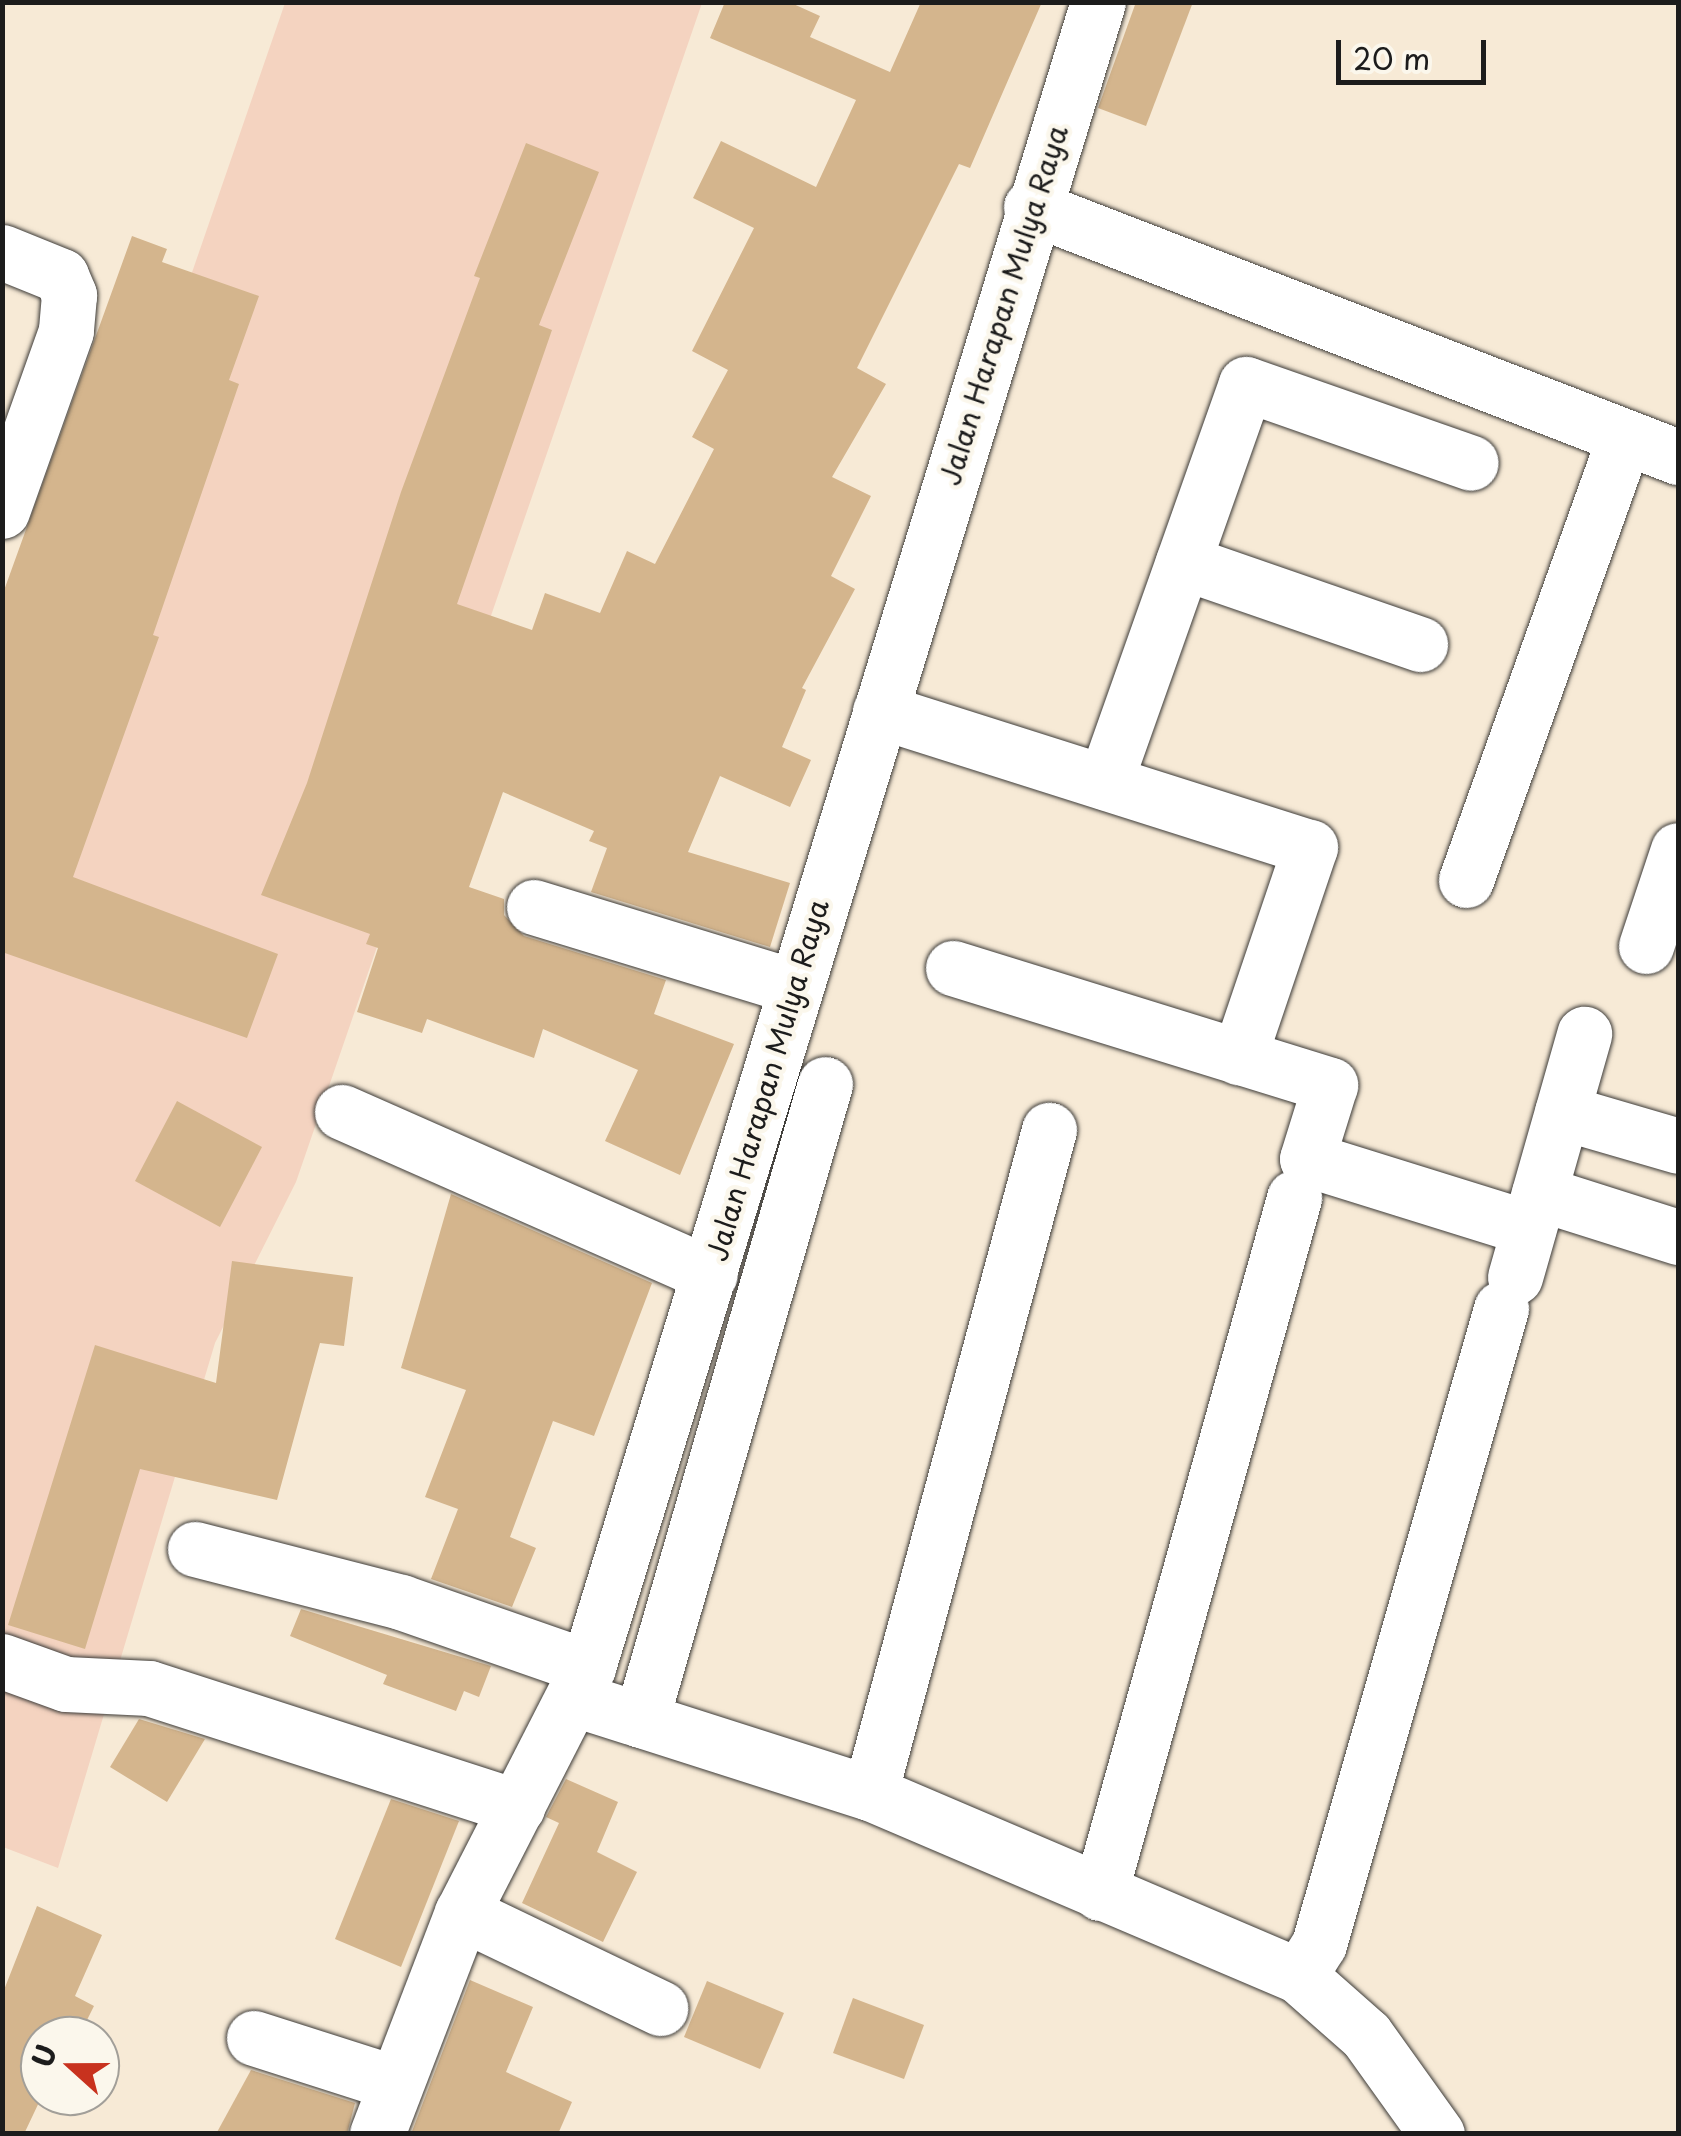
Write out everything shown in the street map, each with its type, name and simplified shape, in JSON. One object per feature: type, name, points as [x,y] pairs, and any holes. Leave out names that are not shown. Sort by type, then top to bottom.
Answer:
[{"type":"street","name":"Jalan Harapan Mulya Raya","points":[[377,2134],[392,2082],[462,1913],[581,1683],[710,1274],[792,986],[880,711],[1030,207],[1098,2]]},
{"type":"street","points":[[1030,207],[1678,457]]},
{"type":"street","points":[[2,252],[61,276],[69,294],[66,331],[7,481]]},
{"type":"street","points":[[1105,782],[1246,384],[1471,463]]},
{"type":"street","points":[[1466,880],[1624,438]]},
{"type":"street","points":[[1182,562],[1420,644]]},
{"type":"street","points":[[880,711],[1310,847],[1239,1057]]},
{"type":"street","points":[[1646,946],[1678,850]]},
{"type":"street","points":[[534,907],[792,986]]},
{"type":"street","points":[[953,968],[1330,1086],[1307,1159],[1521,1252],[1678,1237]]},
{"type":"street","points":[[1299,1976],[1318,1944],[1584,1034]]},
{"type":"street","points":[[641,1720],[825,1084]]},
{"type":"street","points":[[342,1112],[710,1274]]},
{"type":"street","points":[[1562,1112],[1678,1146]]},
{"type":"street","points":[[870,1793],[1049,1130]]},
{"type":"street","points":[[1100,1893],[1294,1198]]},
{"type":"street","points":[[195,1549],[401,1602],[581,1683],[641,1720],[870,1793],[1299,1976],[1366,2035],[1437,2134]]},
{"type":"street","points":[[2,1661],[66,1684],[149,1688],[517,1807]]},
{"type":"street","points":[[462,1913],[660,2008]]},
{"type":"street","points":[[254,2038],[392,2082]]},
{"type":"shaded area","points":[[285,3],[702,3],[296,1182],[215,1343],[58,1868],[3,1847],[3,820]]},
{"type":"building","points":[[725,2],[789,2],[820,16],[810,37],[890,72],[921,2],[1042,2],[970,168],[959,164],[857,368],[886,384],[832,477],[871,496],[831,576],[855,589],[802,688],[806,690],[782,747],[811,760],[790,807],[720,776],[688,852],[790,883],[770,947],[591,892],[607,848],[589,841],[594,831],[503,792],[469,887],[504,899],[504,915],[524,936],[666,980],[654,1014],[734,1044],[680,1175],[605,1141],[638,1070],[543,1029],[534,1058],[427,1019],[422,1033],[357,1012],[378,948],[366,944],[370,934],[261,895],[307,783],[401,492],[480,278],[474,276],[526,143],[599,172],[539,325],[552,330],[457,604],[532,630],[545,593],[600,613],[627,551],[655,564],[714,449],[692,437],[728,370],[692,351],[754,228],[693,198],[721,141],[816,187],[856,100],[710,38]]},
{"type":"building","points":[[1136,2],[1193,2],[1146,126],[1098,108]]},
{"type":"building","points":[[132,236],[167,249],[162,262],[259,296],[229,380],[239,384],[153,635],[159,637],[73,877],[278,954],[247,1038],[2,952],[2,596]]},
{"type":"building","points":[[177,1101],[262,1147],[220,1227],[135,1181]]},
{"type":"building","points":[[451,1194],[652,1283],[594,1436],[553,1421],[510,1537],[536,1548],[512,1607],[431,1579],[458,1509],[425,1497],[466,1390],[401,1368]]},
{"type":"building","points":[[232,1261],[353,1277],[344,1346],[320,1343],[277,1500],[140,1469],[85,1649],[8,1625],[95,1345],[216,1383]]},
{"type":"building","points":[[301,1609],[491,1666],[479,1697],[464,1691],[456,1711],[383,1684],[387,1675],[290,1636]]},
{"type":"building","points":[[139,1719],[205,1739],[167,1802],[110,1767]]},
{"type":"building","points":[[566,1779],[618,1802],[597,1852],[637,1872],[603,1942],[522,1903],[559,1823],[546,1817]]},
{"type":"building","points":[[391,1799],[459,1821],[401,1967],[335,1939]]},
{"type":"building","points":[[37,1906],[102,1935],[75,1996],[94,2006],[89,2016],[20,2016],[20,2116],[33,2116],[24,2134],[2,2134],[2,1995]]},
{"type":"building","points":[[470,1980],[533,2007],[506,2072],[572,2102],[558,2134],[411,2134]]},
{"type":"building","points":[[707,1981],[784,2013],[760,2069],[684,2037]]},
{"type":"building","points":[[853,1998],[924,2025],[904,2079],[833,2053]]},
{"type":"building","points":[[251,2070],[355,2103],[347,2134],[216,2134]]}]
